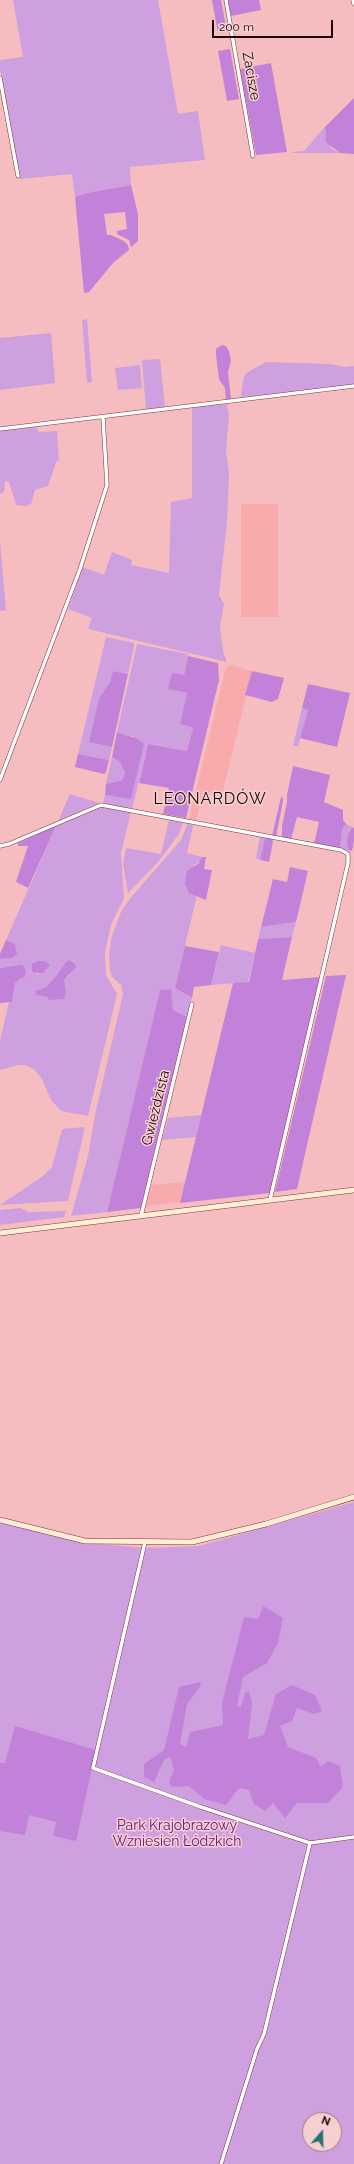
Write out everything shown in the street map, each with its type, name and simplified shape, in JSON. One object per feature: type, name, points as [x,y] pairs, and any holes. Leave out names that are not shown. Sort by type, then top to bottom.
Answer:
[{"type":"street","name":"Zacisze","points":[[226,0],[254,156]]},
{"type":"street","points":[[353,0],[354,4]]},
{"type":"street","points":[[0,78],[18,176]]},
{"type":"street","points":[[0,429],[354,386]]},
{"type":"street","points":[[0,780],[80,569],[107,485],[103,417]]},
{"type":"street","points":[[0,846],[9,844],[101,805],[341,850],[348,854],[348,863],[270,1200]]},
{"type":"street","name":"Gwieździsta","points":[[141,1216],[192,1004]]},
{"type":"street","points":[[0,1234],[354,1190]]},
{"type":"street","points":[[0,1520],[85,1541],[145,1542],[207,1540],[289,1518],[354,1497]]},
{"type":"street","points":[[145,1542],[93,1768],[202,1807],[310,1843],[354,1837]]},
{"type":"street","points":[[221,2164],[264,2034],[310,1843]]},
{"type":"shaded area","points":[[212,0],[221,0],[227,32],[218,33]]},
{"type":"shaded area","points":[[228,0],[259,0],[261,10],[231,16]]},
{"type":"shaded area","points":[[230,49],[239,99],[227,101],[218,51]]},
{"type":"shaded area","points":[[271,63],[287,152],[256,155],[240,69]]},
{"type":"shaded area","points":[[354,98],[354,154],[340,153],[326,142],[325,127]]},
{"type":"shaded area","points":[[131,185],[138,214],[138,241],[131,247],[129,240],[117,234],[117,231],[127,229],[125,212],[104,214],[107,235],[111,235],[124,241],[128,245],[129,250],[113,263],[89,292],[84,293],[75,197],[87,193]]},
{"type":"shaded area","points":[[222,345],[226,346],[229,351],[231,361],[228,372],[231,399],[226,400],[225,388],[219,379],[216,355],[216,349]]},
{"type":"shaded area","points":[[241,504],[278,504],[278,617],[241,617]]},
{"type":"shaded area","points":[[188,656],[218,663],[219,680],[186,818],[163,814],[169,788],[139,783],[148,744],[187,751],[193,728],[180,724],[187,693],[168,689],[172,673],[184,675]]},
{"type":"shaded area","points":[[231,665],[252,671],[222,795],[203,791],[196,821],[189,819],[226,667]]},
{"type":"shaded area","points":[[113,671],[128,674],[112,747],[89,742],[99,699],[110,682]]},
{"type":"shaded area","points":[[252,671],[284,678],[278,699],[272,702],[245,695]]},
{"type":"shaded area","points":[[308,684],[350,693],[337,747],[300,738],[308,710],[302,708]]},
{"type":"shaded area","points":[[117,732],[138,739],[144,744],[131,799],[105,795],[106,784],[122,780],[125,773],[120,762],[112,757]]},
{"type":"shaded area","points":[[78,754],[109,760],[106,772],[104,774],[75,767]]},
{"type":"shaded area","points":[[293,766],[330,775],[324,802],[343,810],[343,820],[346,824],[342,830],[340,849],[314,844],[319,822],[297,817],[291,839],[282,838],[282,826]]},
{"type":"shaded area","points":[[281,797],[283,798],[283,801],[276,837],[272,836]]},
{"type":"shaded area","points":[[56,826],[28,888],[16,882],[28,846],[18,846],[18,843]]},
{"type":"shaded area","points":[[352,827],[354,828],[354,841],[352,851],[348,850],[347,842],[348,834]]},
{"type":"shaded area","points":[[265,838],[272,839],[273,842],[269,862],[260,860]]},
{"type":"shaded area","points":[[202,857],[206,857],[204,869],[212,870],[206,900],[189,893],[185,884],[187,871],[199,863]]},
{"type":"shaded area","points":[[290,867],[308,871],[296,922],[261,927],[273,879],[287,882]]},
{"type":"shaded area","points":[[292,937],[282,980],[320,977],[271,1193],[180,1203],[233,983],[249,982],[258,939]]},
{"type":"shaded area","points":[[6,940],[15,944],[17,954],[12,958],[0,959],[0,954]]},
{"type":"shaded area","points":[[185,946],[219,952],[211,985],[194,987],[192,998],[175,988]]},
{"type":"shaded area","points":[[69,960],[75,964],[76,967],[64,980],[66,992],[64,999],[48,1000],[48,997],[36,995],[35,991],[46,987]]},
{"type":"shaded area","points":[[38,961],[45,961],[50,965],[43,973],[34,973],[32,971],[32,964]]},
{"type":"shaded area","points":[[21,965],[25,967],[26,973],[25,976],[15,983],[12,1002],[0,1003],[0,968]]},
{"type":"shaded area","points":[[346,975],[297,1189],[275,1192],[326,976]]},
{"type":"shaded area","points":[[171,989],[173,1010],[187,1017],[141,1208],[107,1212],[160,990]]},
{"type":"shaded area","points":[[185,1182],[180,1202],[146,1206],[151,1185]]},
{"type":"shaded area","points":[[263,1606],[283,1618],[278,1643],[267,1663],[243,1677],[237,1706],[241,1707],[245,1693],[249,1691],[252,1704],[248,1739],[264,1735],[276,1694],[292,1685],[315,1695],[322,1711],[314,1714],[297,1708],[292,1721],[280,1726],[288,1747],[316,1758],[321,1767],[328,1761],[340,1766],[343,1787],[328,1803],[297,1803],[285,1818],[273,1803],[265,1811],[254,1804],[249,1790],[239,1788],[226,1805],[204,1799],[189,1786],[173,1787],[169,1783],[174,1769],[170,1757],[164,1760],[154,1782],[144,1777],[144,1764],[164,1750],[179,1687],[201,1682],[200,1687],[187,1704],[180,1744],[186,1747],[190,1732],[223,1725],[222,1703],[244,1617],[258,1619]]},
{"type":"shaded area","points":[[15,1726],[96,1750],[76,1841],[53,1836],[56,1822],[29,1815],[25,1835],[0,1831],[0,1763],[5,1763]]},
{"type":"green space","points":[[13,0],[158,0],[178,114],[198,111],[205,160],[130,167],[131,185],[87,193],[75,197],[72,174],[20,179],[0,69],[0,60],[23,57]]},
{"type":"green space","points":[[325,127],[325,134],[332,149],[340,153],[292,153],[304,151]]},
{"type":"green space","points":[[87,319],[92,382],[87,383],[82,320]]},
{"type":"green space","points":[[51,333],[55,383],[0,390],[0,338]]},
{"type":"green space","points":[[160,359],[165,407],[146,410],[142,360]]},
{"type":"green space","points":[[266,362],[330,364],[345,367],[354,366],[354,385],[241,397],[243,380],[246,373]]},
{"type":"green space","points":[[140,365],[142,388],[118,390],[115,368]]},
{"type":"green space","points":[[227,404],[229,415],[226,450],[229,474],[227,522],[219,595],[224,604],[220,627],[223,651],[227,662],[88,629],[92,618],[68,609],[83,567],[104,575],[112,552],[132,560],[131,565],[169,573],[171,502],[192,498],[192,407]]},
{"type":"green space","points":[[36,427],[39,432],[57,431],[59,461],[57,460],[48,486],[35,490],[31,504],[26,506],[16,505],[9,482],[5,481],[4,492],[0,494],[0,431]]},
{"type":"green space","points":[[0,542],[6,610],[0,611]]},
{"type":"green space","points":[[106,637],[134,643],[128,674],[113,671],[110,682],[104,692],[90,742],[112,747],[109,760],[78,754]]},
{"type":"green space","points":[[137,644],[188,654],[184,675],[168,689],[187,693],[180,724],[193,728],[187,751],[148,744],[132,809],[103,804],[105,795],[131,798],[134,737],[117,732]]},
{"type":"green space","points":[[302,708],[308,710],[298,746],[293,746]]},
{"type":"green space","points":[[112,757],[120,762],[125,773],[122,780],[106,784]]},
{"type":"green space","points":[[70,794],[99,803],[58,821]]},
{"type":"green space","points":[[100,807],[131,812],[121,853],[124,898],[111,925],[105,953],[106,975],[117,994],[88,1116],[61,1111],[51,1100],[42,1079],[34,1069],[25,1065],[18,1065],[0,1070],[0,1041],[9,1002],[12,1002],[15,983],[22,979],[26,970],[25,967],[16,966],[0,968],[0,959],[12,958],[11,942],[6,940],[56,826]],"holes":[[[38,961],[45,961],[48,965],[38,974],[32,971]],[[65,963],[71,973],[64,980],[65,989],[48,1000],[48,997],[35,991],[46,987]]]},
{"type":"green space","points":[[169,820],[183,823],[179,834],[159,861],[128,893],[123,864],[126,848],[161,854]]},
{"type":"green space","points":[[188,823],[193,826],[187,853],[202,857],[201,861],[194,865],[197,895],[175,988],[192,998],[187,1017],[173,1010],[171,994],[160,990],[107,1212],[71,1216],[88,1156],[95,1115],[123,994],[121,985],[112,977],[110,971],[109,956],[111,939],[120,914],[128,901],[181,840]]},
{"type":"green space","points":[[346,824],[352,827],[349,830],[347,842],[348,850],[340,849],[342,830]]},
{"type":"green space","points":[[260,837],[265,838],[260,860],[256,858]]},
{"type":"green space","points":[[296,922],[292,937],[258,939],[261,927]]},
{"type":"green space","points":[[221,945],[255,953],[248,982],[211,985]]},
{"type":"green space","points":[[201,1115],[196,1137],[162,1140],[168,1118]]},
{"type":"green space","points":[[85,1127],[68,1201],[0,1205],[43,1176],[52,1167],[62,1129]]},
{"type":"green space","points":[[20,1208],[29,1212],[66,1211],[64,1217],[0,1225],[0,1210]]},
{"type":"green space","name":"Park Krajobrazowy Wzniesień Łódzkich","points":[[354,1502],[354,2164],[0,2164],[0,1523],[84,1543],[147,1548],[199,1546]]},
{"type":"district","name":"LEONARDÓW","points":[[210,799]]}]
